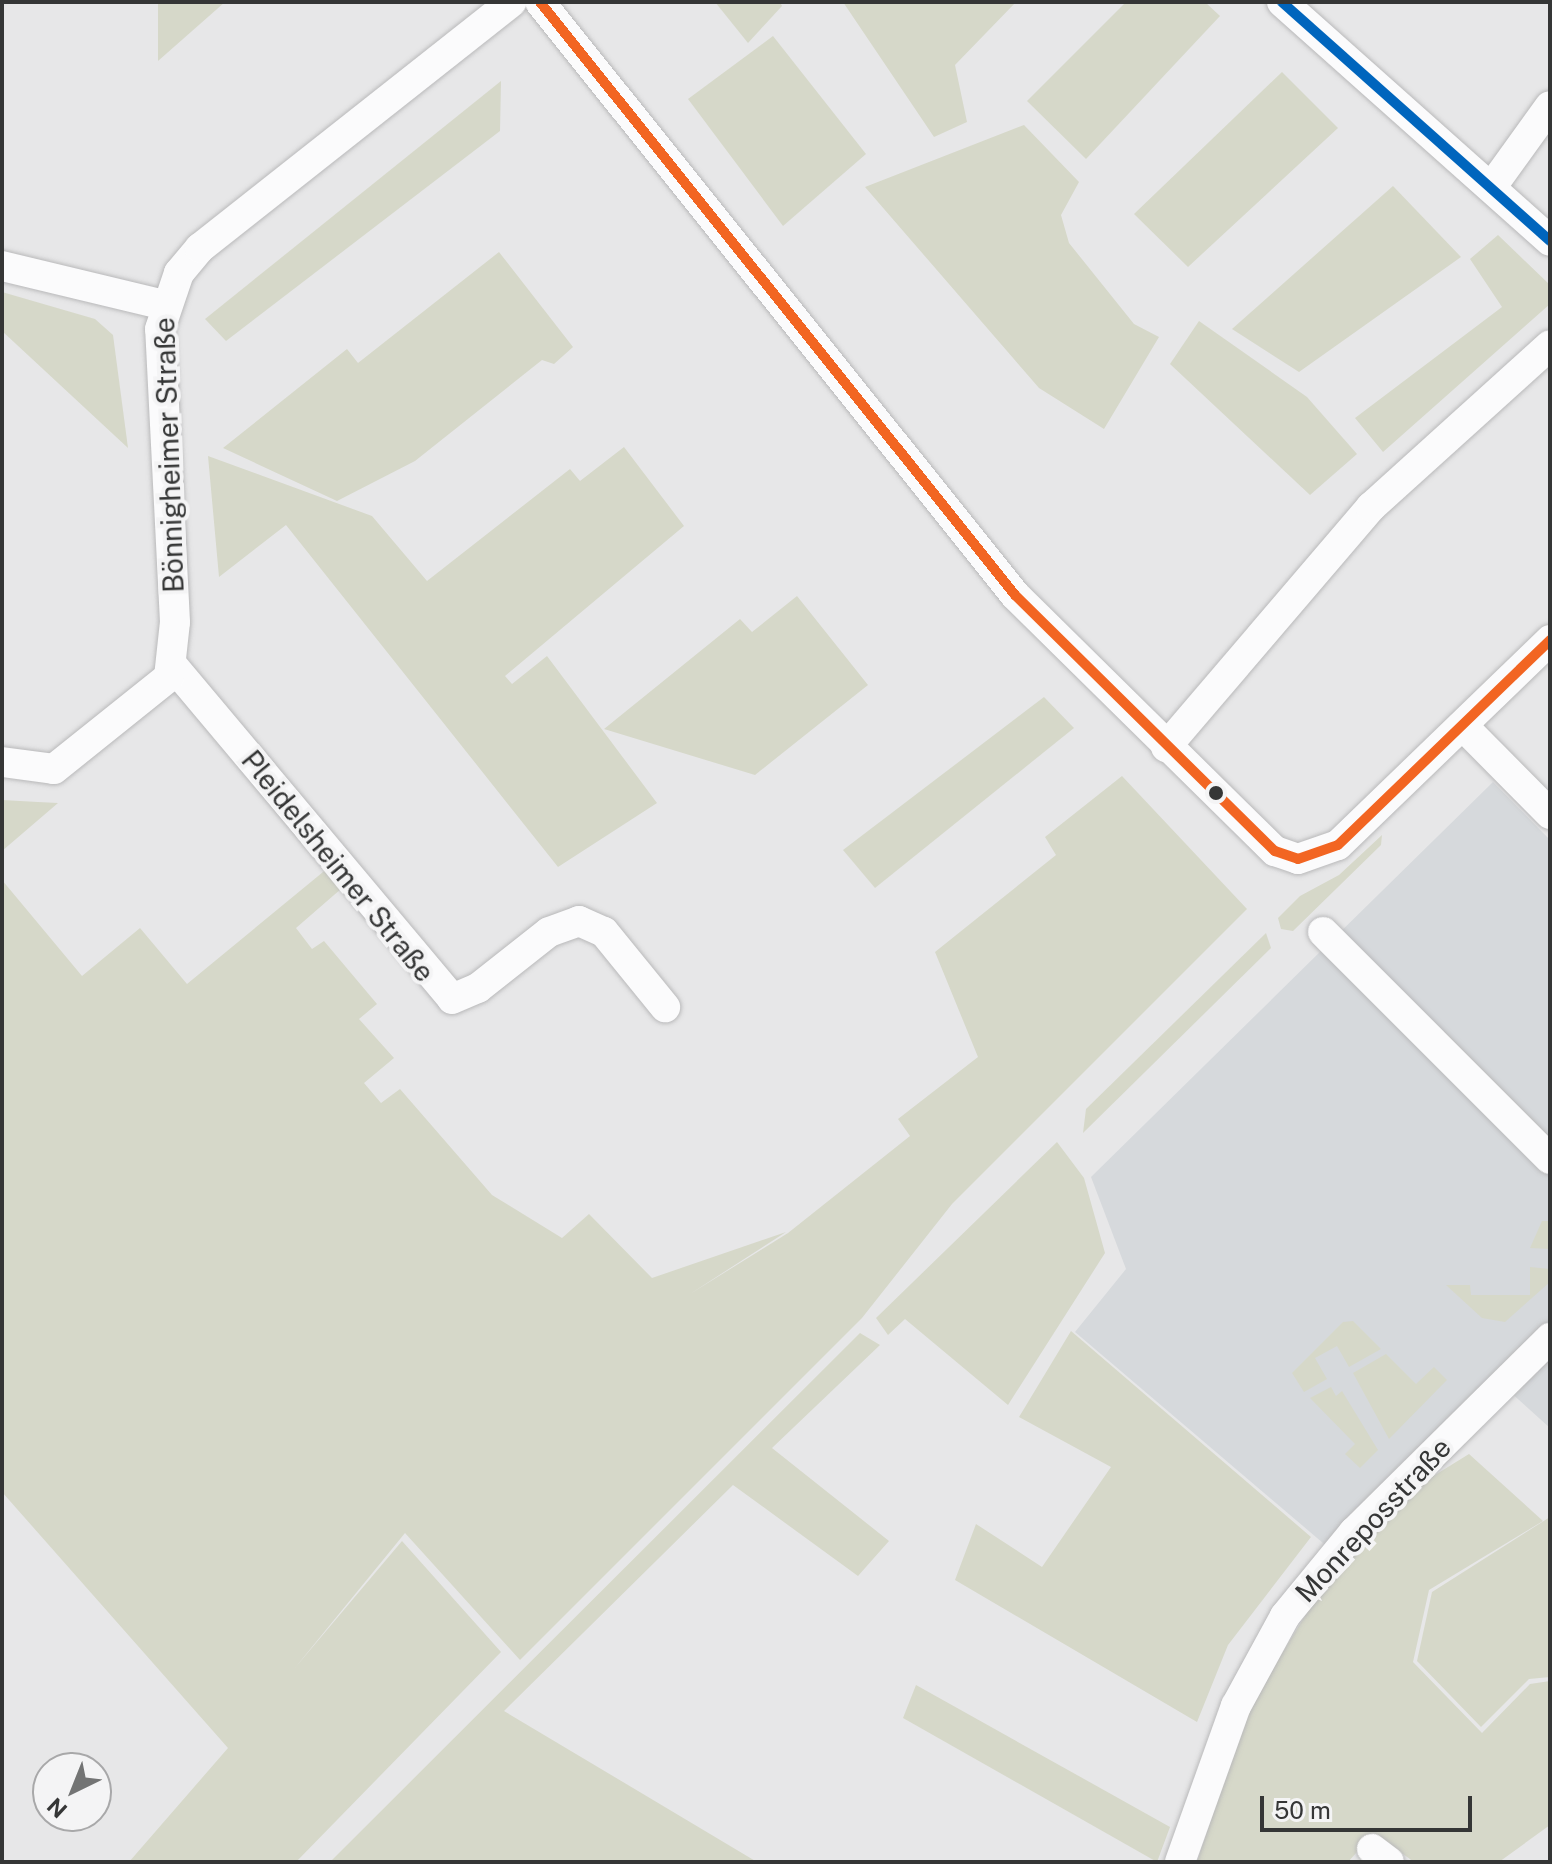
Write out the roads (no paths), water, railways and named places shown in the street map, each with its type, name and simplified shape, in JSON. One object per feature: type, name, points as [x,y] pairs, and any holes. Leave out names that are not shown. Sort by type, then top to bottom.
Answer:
[{"type":"street","name":"Bönnigheimer Straße","points":[[173,666],[164,305],[200,248],[512,2]]},
{"type":"street","points":[[540,2],[1015,595],[1254,837],[1298,859],[1338,845],[1465,728],[1550,640]]},
{"type":"street","points":[[1291,5],[1493,185],[1550,241]]},
{"type":"street","points":[[1493,185],[1550,106]]},
{"type":"street","points":[[2,266],[164,305]]},
{"type":"street","points":[[1166,747],[1371,507],[1550,345]]},
{"type":"street","points":[[2,762],[54,769],[160,691],[173,666]]},
{"type":"street","name":"Pleidelsheimer Straße","points":[[173,666],[452,999],[478,988],[546,933],[579,921],[604,932],[665,1007]]},
{"type":"street","points":[[1465,728],[1550,814]]},
{"type":"street","points":[[1323,932],[1550,1159]]},
{"type":"street","name":"Monreposstraße","points":[[1180,1862],[1236,1706],[1285,1616],[1354,1532],[1550,1338]]}]
